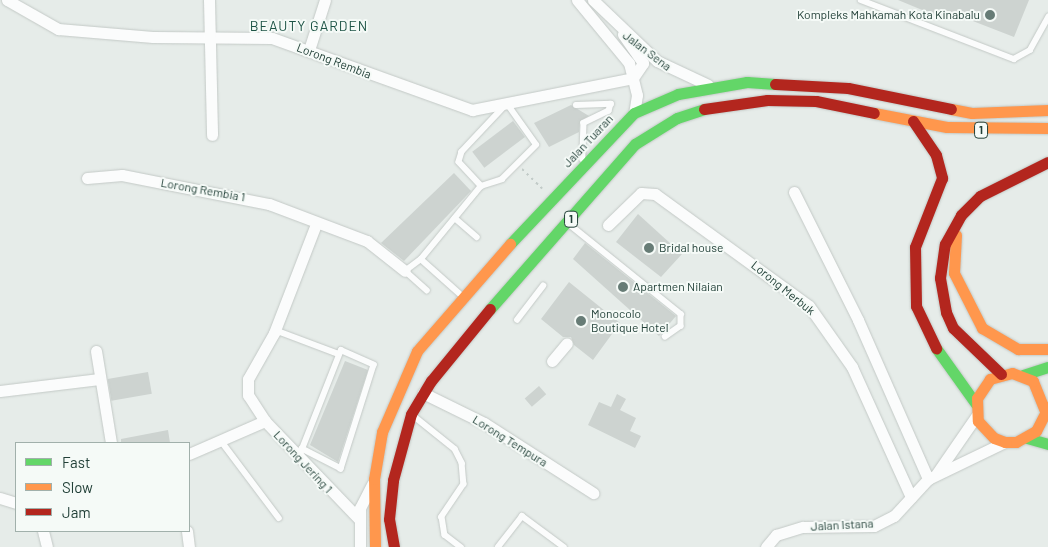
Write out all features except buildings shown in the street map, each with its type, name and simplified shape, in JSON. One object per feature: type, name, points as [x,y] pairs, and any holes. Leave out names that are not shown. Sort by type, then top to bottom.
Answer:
[{"type":"main road","name":"Jalan Tuaran","points":[[374,547],[374,479],[382,432],[396,390],[417,351],[461,295],[583,164],[634,113],[678,94],[713,86],[798,82],[972,113],[1048,110]]},
{"type":"main road","name":"1","points":[[394,547],[389,519],[392,480],[411,414],[475,326],[636,144],[677,118],[717,105],[816,101],[914,121],[994,130],[1048,128]]},
{"type":"main road","points":[[914,121],[936,155],[942,178],[915,247],[916,306],[927,335],[977,409],[985,431],[1005,442],[1027,438],[1048,444]]},
{"type":"main road","points":[[1001,374],[954,328],[946,312],[942,259],[961,216],[1001,183],[1048,162]]},
{"type":"main road","points":[[961,216],[954,273],[970,311],[982,328],[1018,349],[1048,350]]},
{"type":"main road","points":[[977,409],[982,388],[1001,374],[1023,375],[1048,367]]},
{"type":"main road","points":[[1023,375],[1040,390],[1047,411],[1042,422],[1027,438]]},
{"type":"street","name":"Lorong Rembia","points":[[7,0],[58,29],[210,37],[272,38],[472,110],[633,78]]},
{"type":"street","points":[[209,0],[212,135]]},
{"type":"street","points":[[309,50],[325,0]]},
{"type":"street","name":"Jalan Sena","points":[[577,0],[624,55],[637,95],[634,113]]},
{"type":"street","name":"Jalan Sena","points":[[593,0],[623,34],[676,73],[713,86]]},
{"type":"street","points":[[623,34],[643,63],[633,78]]},
{"type":"street","name":"Lorong Rembia 1","points":[[88,178],[122,175],[235,195],[366,242],[405,271]]},
{"type":"street","points":[[794,192],[858,320],[932,477]]},
{"type":"street","name":"Lorong Merbuk","points":[[608,225],[641,193],[655,194],[809,306],[852,367],[911,497]]},
{"type":"street","points":[[265,421],[248,396],[248,380],[275,330],[316,224]]},
{"type":"street","points":[[552,361],[567,343]]},
{"type":"street","points":[[96,351],[99,379],[111,442]]},
{"type":"street","points":[[0,391],[99,379]]},
{"type":"street","name":"Lorong Tempura","points":[[424,394],[484,422],[593,493]]},
{"type":"street","name":"Jalan Istana","points":[[766,547],[776,535],[803,527],[874,526],[894,516],[932,477],[977,409]]},
{"type":"street","name":"Lorong Jering 1","points":[[190,454],[222,442],[265,421],[298,460],[359,519]]},
{"type":"street","name":"Jalan Istana","points":[[932,477],[1005,442]]},
{"type":"street","points":[[360,547],[359,519],[374,479]]},
{"type":"street","points":[[0,498],[15,504]]},
{"type":"street","points":[[43,532],[47,547]]},
{"type":"street","points":[[187,532],[189,547]]},
{"type":"lane","points":[[860,0],[874,8],[1004,57],[1023,56],[1046,29],[1048,17]]},
{"type":"lane","points":[[874,8],[877,0]]},
{"type":"lane","points":[[427,291],[405,271],[422,259],[482,186],[502,179],[536,145],[507,104],[462,152],[459,162],[482,186]]},
{"type":"lane","points":[[576,105],[611,104],[610,111],[584,123],[583,164]]},
{"type":"lane","points":[[456,218],[477,237]]},
{"type":"lane","points":[[567,223],[681,314],[681,326],[665,337]]},
{"type":"lane","points":[[422,259],[461,295]]},
{"type":"lane","points":[[517,320],[543,286]]},
{"type":"lane","points":[[275,330],[339,354]]},
{"type":"lane","points":[[298,460],[302,449],[339,354],[341,350],[374,365],[340,469],[302,449]]},
{"type":"lane","points":[[411,414],[455,449],[462,463],[464,484],[442,517],[445,535],[461,547]]},
{"type":"lane","points":[[222,442],[280,518]]},
{"type":"lane","points":[[498,547],[522,516],[564,547]]},
{"type":"path","points":[[517,164],[540,185]]},
{"type":"traffic: fast","points":[[510,244],[634,113],[678,94],[747,82],[775,84]]},
{"type":"traffic: fast","points":[[490,309],[635,144],[677,118],[704,109]]},
{"type":"traffic: fast","points":[[936,348],[976,404]]},
{"type":"traffic: fast","points":[[1023,375],[1048,367]]},
{"type":"traffic: fast","points":[[1027,438],[1048,444]]},
{"type":"traffic: slow","points":[[951,109],[972,113],[1048,110]]},
{"type":"traffic: slow","points":[[874,113],[947,127],[1048,128]]},
{"type":"traffic: slow","points":[[956,235],[954,273],[982,328],[1018,349],[1048,349]]},
{"type":"traffic: slow","points":[[375,547],[374,479],[382,432],[417,351],[510,244]]},
{"type":"traffic: slow","points":[[1045,411],[1033,381],[1012,373],[990,379],[977,398],[978,421],[994,438],[1005,442],[1016,442],[1036,431],[1048,407]]},
{"type":"traffic: jam","points":[[775,84],[848,88],[951,109]]},
{"type":"traffic: jam","points":[[704,109],[767,100],[816,101],[874,113]]},
{"type":"traffic: jam","points":[[913,121],[936,155],[942,178],[915,247],[916,306],[936,348]]},
{"type":"traffic: jam","points":[[1001,374],[953,328],[946,312],[940,278],[945,244],[961,215],[980,196],[1048,162]]},
{"type":"traffic: jam","points":[[394,547],[389,519],[393,480],[411,414],[431,381],[490,309]]},
{"type":"place","name":"Kompleks Mahkamah Kota Kinabalu","points":[[990,15]]},
{"type":"place","name":"Bridal house","points":[[649,248]]},
{"type":"place","name":"Apartmen Nilaian","points":[[623,287]]},
{"type":"place","name":"Monocolo Boutique Hotel","points":[[581,321]]},
{"type":"district","name":"BEAUTY GARDEN","points":[[309,26]]}]
